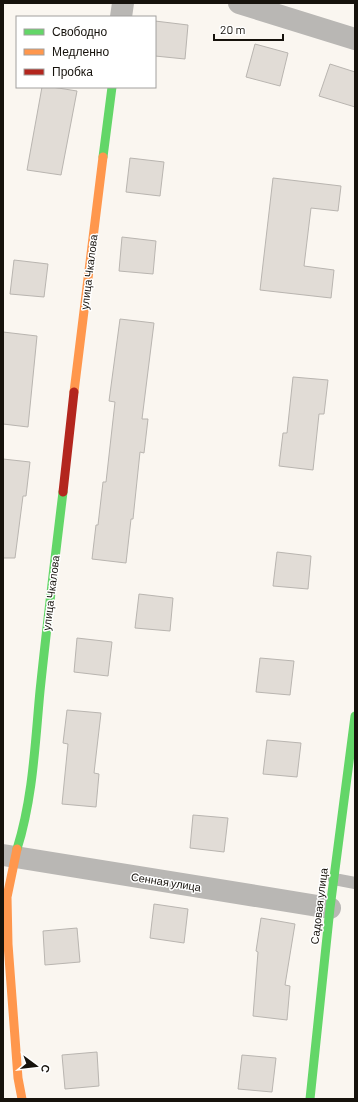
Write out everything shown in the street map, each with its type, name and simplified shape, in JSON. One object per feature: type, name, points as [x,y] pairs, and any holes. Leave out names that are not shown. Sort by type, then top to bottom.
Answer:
[{"type":"street","points":[[121,16],[123,3]]},
{"type":"street","points":[[239,3],[355,39]]},
{"type":"street","name":"улица Чкалова","points":[[22,1099],[18,1078],[8,944],[8,856],[24,825],[29,798],[46,634],[98,191],[112,88]]},
{"type":"street","name":"Садовая улица","points":[[310,1099],[330,908],[355,719]]},
{"type":"street","name":"Сенная улица","points":[[8,856],[330,908]]},
{"type":"lane","points":[[334,879],[355,882]]},
{"type":"building","points":[[156,21],[188,25],[185,59],[156,56]]},
{"type":"building","points":[[255,44],[288,53],[280,86],[246,77]]},
{"type":"building","points":[[330,64],[355,72],[355,107],[319,96]]},
{"type":"building","points":[[42,88],[58,88],[77,91],[61,175],[27,170]]},
{"type":"building","points":[[130,158],[164,162],[160,196],[126,192]]},
{"type":"building","points":[[273,178],[341,186],[338,211],[311,208],[304,266],[334,270],[331,298],[260,290]]},
{"type":"building","points":[[122,237],[156,241],[153,274],[119,271]]},
{"type":"building","points":[[14,260],[48,264],[44,297],[10,294]]},
{"type":"building","points":[[120,319],[154,323],[142,419],[148,419],[144,453],[140,452],[133,519],[131,519],[126,563],[92,559],[103,482],[106,482],[115,402],[109,401]]},
{"type":"building","points":[[3,332],[37,336],[28,427],[3,424]]},
{"type":"building","points":[[293,377],[328,380],[324,414],[319,414],[313,470],[279,466],[283,433],[287,433]]},
{"type":"building","points":[[3,459],[30,462],[26,496],[23,496],[15,558],[3,558]]},
{"type":"building","points":[[277,552],[311,556],[308,589],[273,586]]},
{"type":"building","points":[[139,594],[173,598],[170,631],[135,628]]},
{"type":"building","points":[[77,638],[112,642],[108,676],[74,672]]},
{"type":"building","points":[[260,658],[294,661],[290,695],[256,692]]},
{"type":"building","points":[[67,710],[101,713],[94,773],[99,774],[96,807],[62,804],[68,744],[63,743]]},
{"type":"building","points":[[267,740],[301,743],[297,777],[263,774]]},
{"type":"building","points":[[193,815],[228,818],[224,852],[190,848]]},
{"type":"building","points":[[154,904],[188,909],[184,943],[150,938]]},
{"type":"building","points":[[261,918],[295,924],[285,985],[290,986],[287,1020],[253,1016],[258,952],[256,951]]},
{"type":"building","points":[[77,928],[80,962],[45,965],[43,931]]},
{"type":"building","points":[[97,1052],[99,1086],[65,1089],[62,1055]]},
{"type":"building","points":[[242,1055],[276,1058],[272,1092],[238,1089]]},
{"type":"traffic: fast","points":[[103,157],[112,88]]},
{"type":"traffic: fast","points":[[17,849],[27,810],[33,771],[43,666],[63,492]]},
{"type":"traffic: fast","points":[[310,1099],[330,908],[355,716]]},
{"type":"traffic: slow","points":[[74,392],[103,157]]},
{"type":"traffic: slow","points":[[17,849],[7,897],[8,944],[18,1078],[22,1099]]},
{"type":"traffic: jam","points":[[63,492],[74,392]]}]
